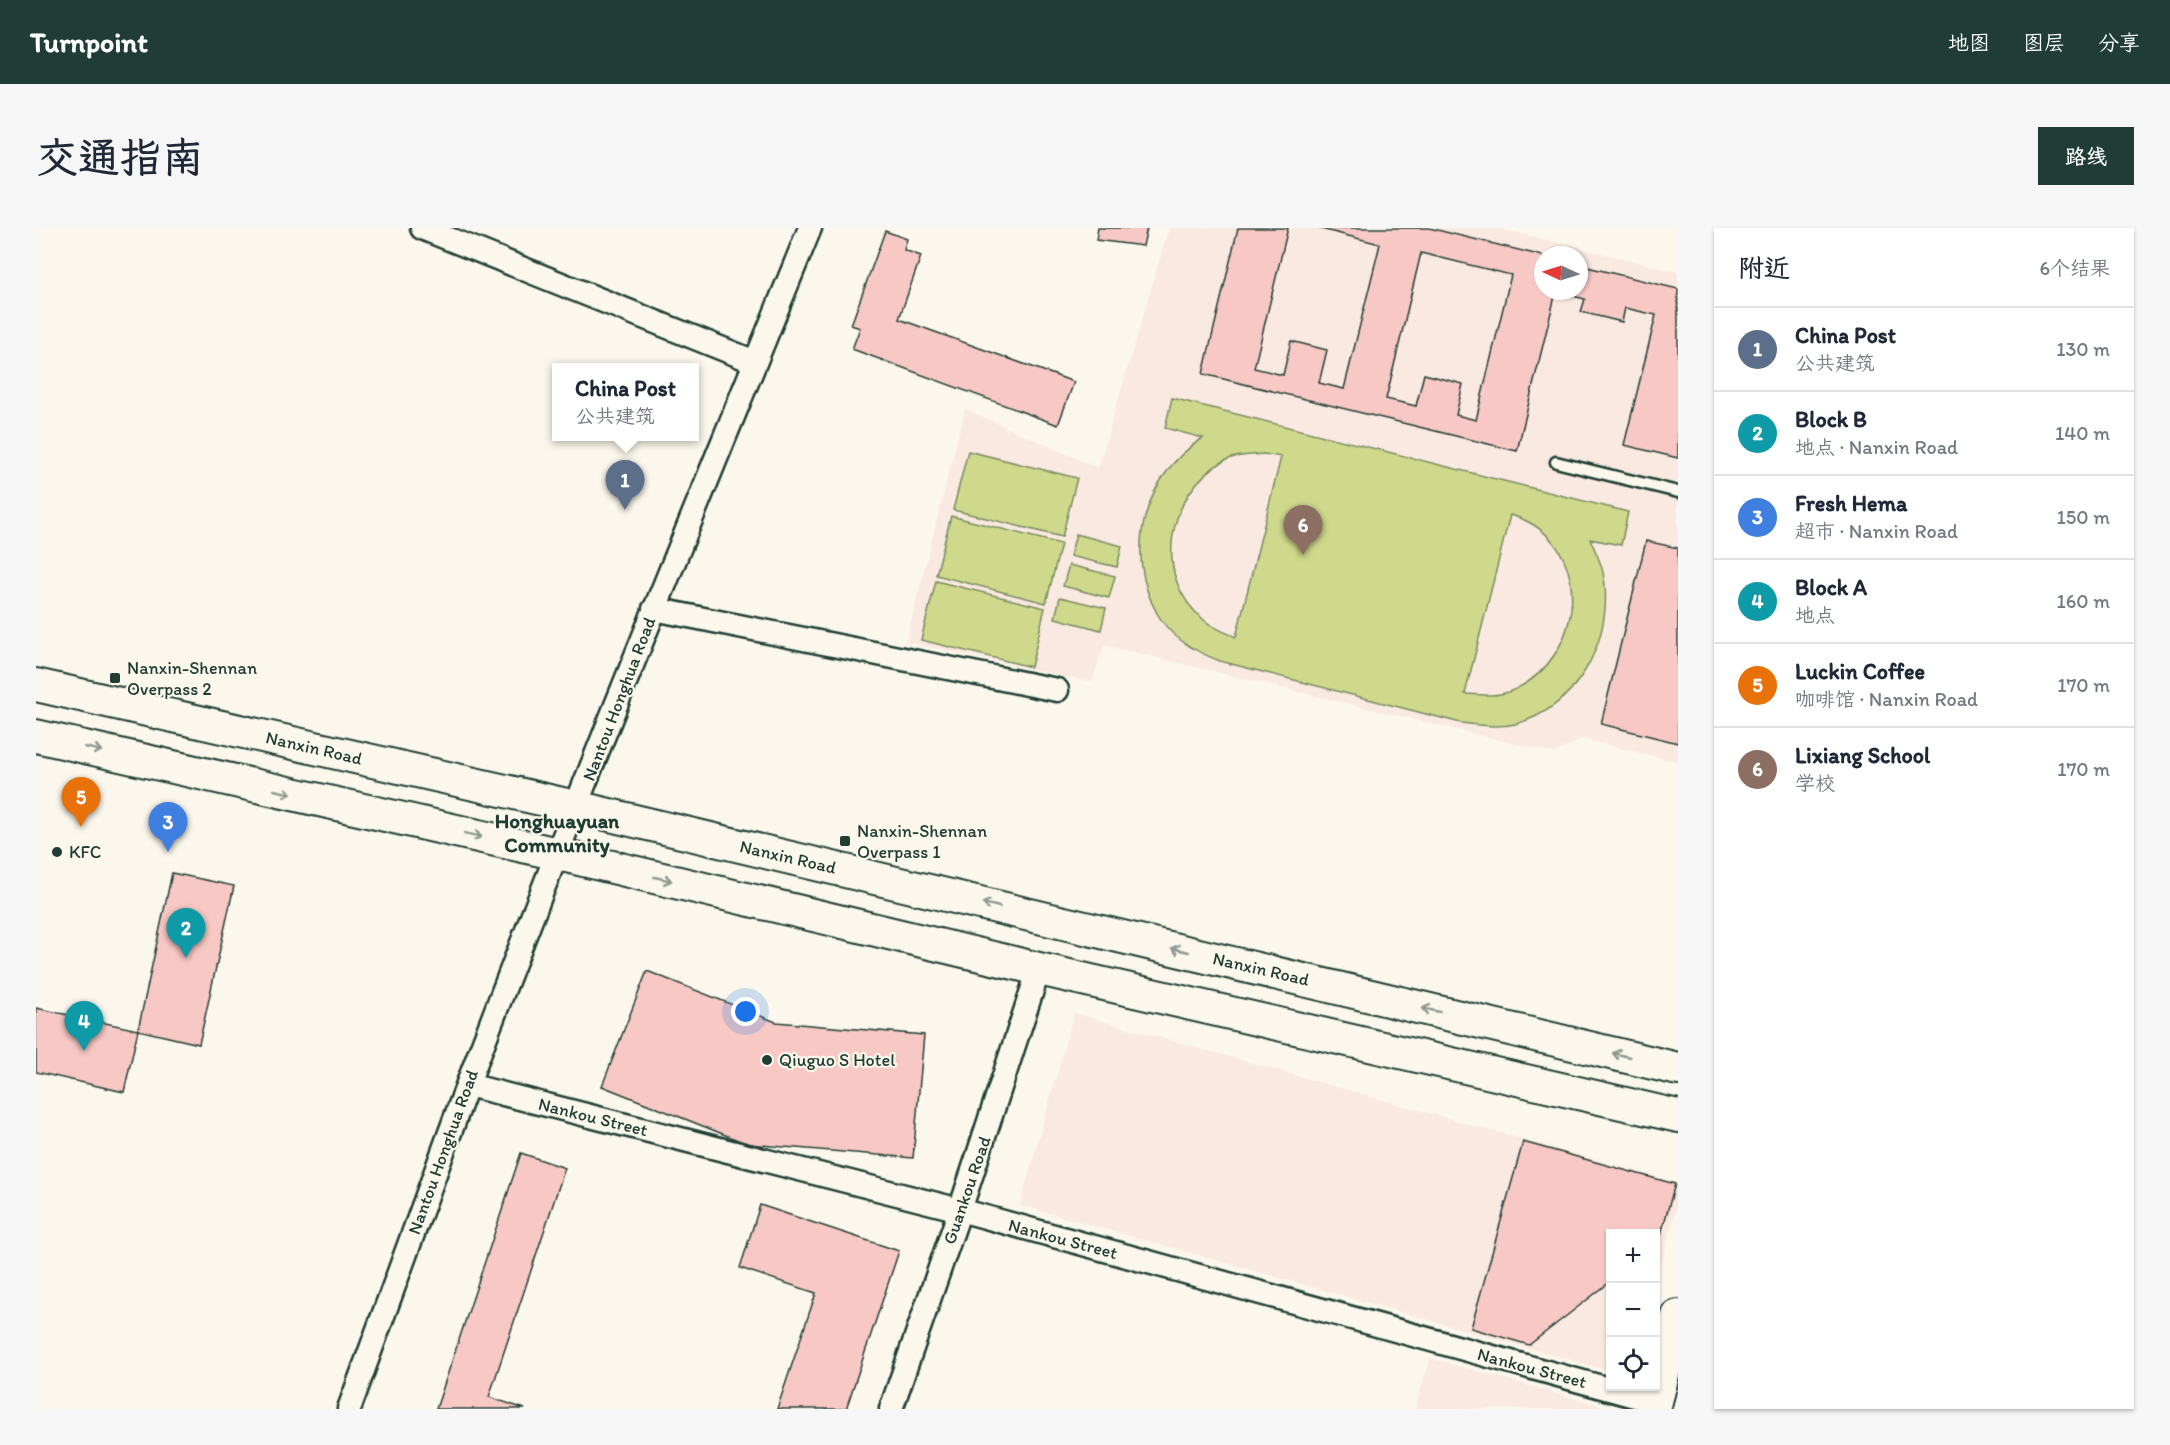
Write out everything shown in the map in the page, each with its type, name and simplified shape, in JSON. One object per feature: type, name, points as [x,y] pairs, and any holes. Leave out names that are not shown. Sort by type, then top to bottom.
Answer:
[{"type":"main road","name":"Nanxin Road","points":[[36,685],[576,807],[1678,1069]]},
{"type":"main road","points":[[36,736],[558,854],[1040,969],[1678,1116]]},
{"type":"main road","points":[[1655,1406],[1678,1316]]},
{"type":"street","points":[[422,228],[755,362]]},
{"type":"street","name":"Nantou Honghua Road","points":[[349,1409],[468,1085],[576,807],[654,609],[810,228]]},
{"type":"street","points":[[654,609],[1057,690]]},
{"type":"street","name":"Guankou Road","points":[[891,1409],[1040,969]]},
{"type":"street","name":"Nankou Street","points":[[468,1085],[960,1210],[1655,1406]]},
{"type":"lane","points":[[1556,462],[1678,492]]},
{"type":"shaded area","points":[[1169,228],[1498,228],[1572,246],[1534,246],[1534,300],[1588,300],[1588,250],[1678,272],[1678,762],[1582,739],[1554,753],[1104,645],[1092,682],[906,642],[965,409],[1098,468]]},
{"type":"shaded area","points":[[1074,1013],[1678,1183],[1678,1203],[1660,1269],[1660,1229],[1606,1229],[1606,1370],[1020,1205]]},
{"type":"shaded area","points":[[1430,1358],[1612,1409],[1415,1409]]},
{"type":"green space","points":[[1172,398],[1628,512],[1621,545],[1590,539],[1603,574],[1605,608],[1595,652],[1584,672],[1555,704],[1536,716],[1515,724],[1488,726],[1461,723],[1220,661],[1193,649],[1170,631],[1158,615],[1147,591],[1142,567],[1141,542],[1145,518],[1153,494],[1166,473],[1182,454],[1203,438],[1165,428]],"holes":[[[1264,454],[1281,457],[1236,637],[1208,623],[1187,602],[1177,582],[1172,559],[1173,536],[1179,514],[1189,493],[1205,475],[1229,459]],[[1510,515],[1538,528],[1557,548],[1568,572],[1572,600],[1567,627],[1555,653],[1537,675],[1506,693],[1465,694]]]},
{"type":"green space","points":[[968,451],[1077,478],[1062,537],[953,510]]},
{"type":"green space","points":[[951,516],[1061,544],[1046,603],[936,575]]},
{"type":"green space","points":[[1076,534],[1122,546],[1117,567],[1070,556]]},
{"type":"green space","points":[[1069,565],[1115,576],[1109,598],[1063,586]]},
{"type":"green space","points":[[936,581],[1045,608],[1031,667],[921,640]]},
{"type":"green space","points":[[1060,597],[1106,608],[1101,630],[1055,618]]},
{"type":"building","points":[[1098,228],[1147,228],[1143,246],[1096,240]]},
{"type":"building","points":[[1238,228],[1288,228],[1254,368],[1283,375],[1291,341],[1327,350],[1319,383],[1344,389],[1380,244],[1317,228],[1429,228],[1534,254],[1534,300],[1554,300],[1517,451],[1203,374]],"holes":[[[1421,253],[1511,275],[1476,420],[1456,415],[1463,384],[1424,374],[1416,406],[1386,399]]]},
{"type":"building","points":[[885,231],[907,239],[904,250],[921,256],[899,319],[1074,382],[1058,425],[852,349],[860,328],[851,325]]},
{"type":"building","points":[[1588,267],[1678,289],[1678,458],[1624,445],[1656,315],[1625,308],[1622,322],[1581,312],[1585,300],[1588,300]]},
{"type":"building","points":[[1646,541],[1678,548],[1678,743],[1601,724]]},
{"type":"building","points":[[172,873],[234,886],[199,1044],[138,1030]]},
{"type":"building","name":"Qiuguo S Hotel","points":[[647,971],[776,1022],[924,1035],[913,1158],[748,1144],[602,1086]]},
{"type":"building","points":[[36,1008],[138,1030],[124,1092],[36,1072]]},
{"type":"building","points":[[1523,1142],[1675,1184],[1660,1238],[1660,1229],[1606,1229],[1606,1285],[1529,1345],[1471,1328]]},
{"type":"building","points":[[521,1153],[565,1168],[489,1397],[525,1409],[436,1409]]},
{"type":"building","points":[[760,1205],[899,1251],[846,1409],[777,1409],[816,1293],[740,1268]]},
{"type":"place","name":"China Post","points":[[625,510]]},
{"type":"place","name":"Lixiang School","points":[[1303,555]]},
{"type":"place","name":"Nanxin-Shennan Overpass 2","points":[[115,678]]},
{"type":"place","name":"Luckin Coffee","points":[[81,827]]},
{"type":"place","name":"Nanxin-Shennan Overpass 1","points":[[845,841]]},
{"type":"place","name":"KFC","points":[[57,852]]},
{"type":"place","name":"Fresh Hema","points":[[168,852]]},
{"type":"place","name":"Block B","points":[[186,958]]},
{"type":"place","name":"Block A","points":[[84,1051]]},
{"type":"place","name":"Qiuguo S Hotel","points":[[767,1060]]},
{"type":"district","name":"Honghuayuan Community","points":[[557,832]]}]
